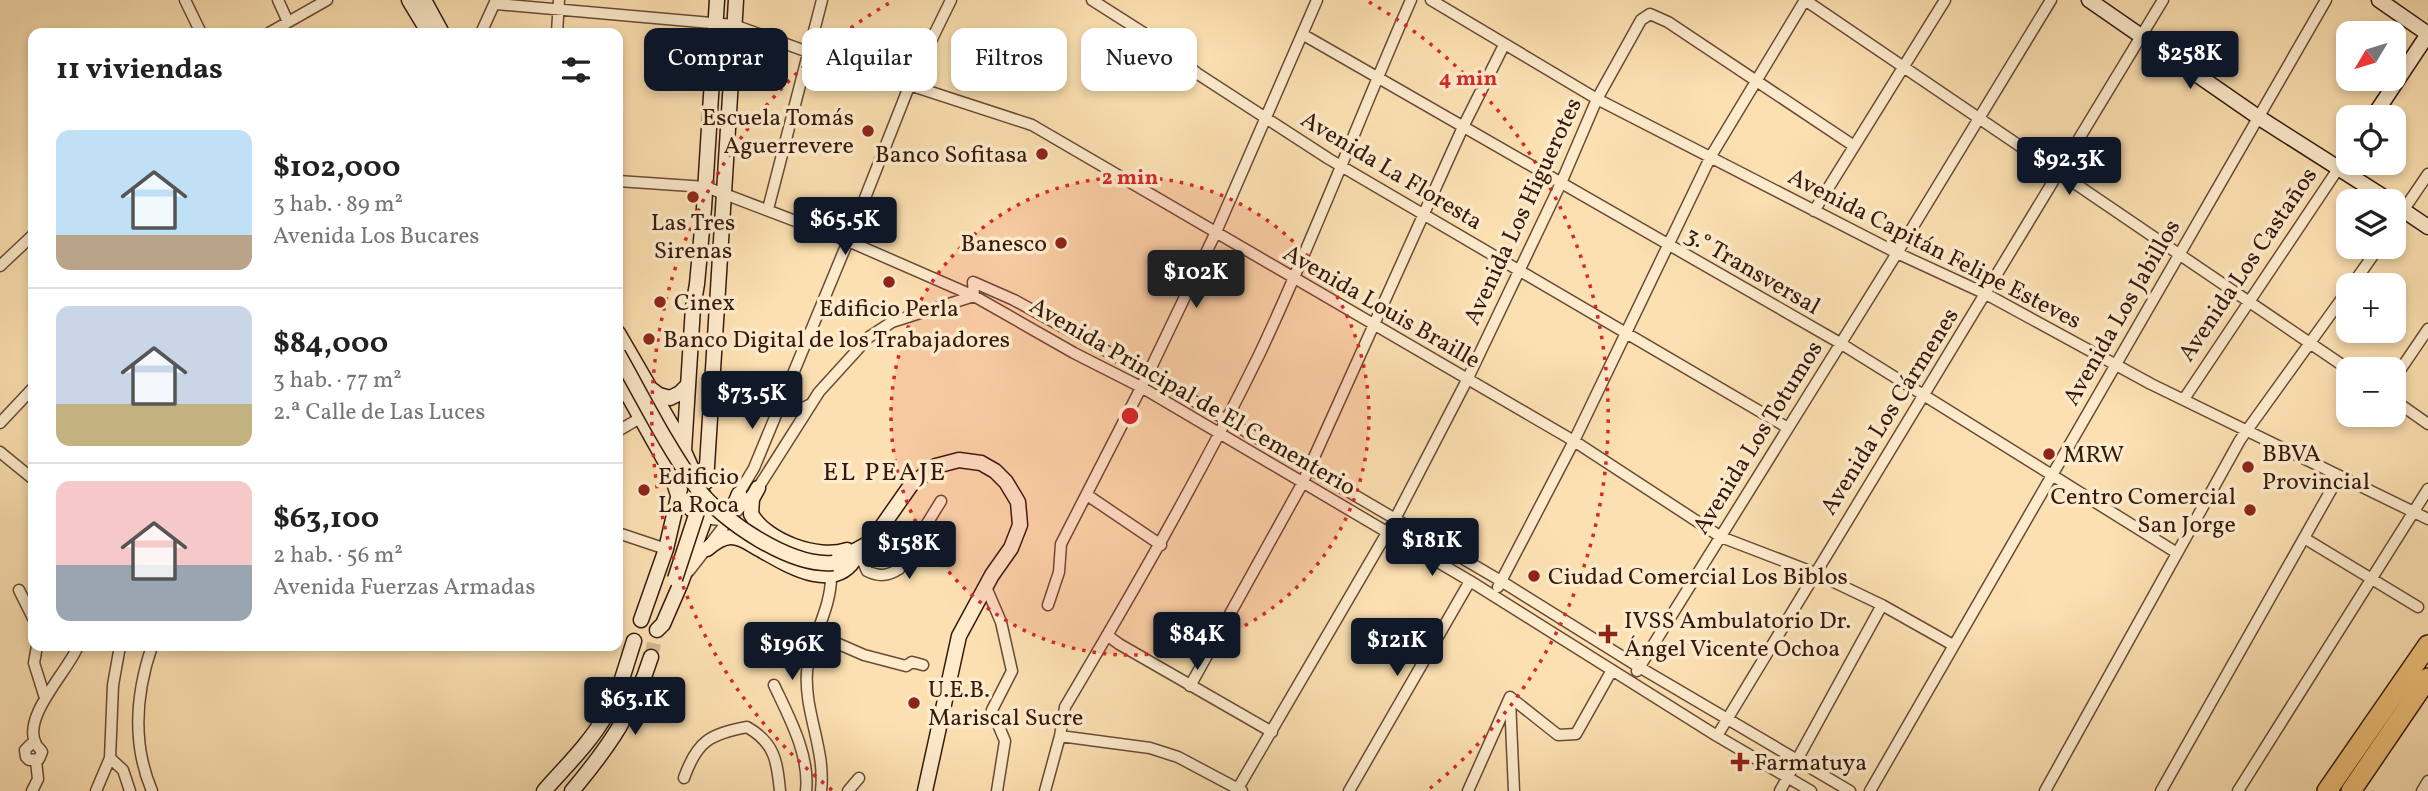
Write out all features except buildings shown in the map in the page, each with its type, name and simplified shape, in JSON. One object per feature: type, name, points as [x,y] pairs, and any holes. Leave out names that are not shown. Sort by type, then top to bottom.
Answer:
[{"type":"highway","points":[[2327,791],[2428,645]]},
{"type":"highway","points":[[2351,791],[2428,678]]},
{"type":"street","points":[[185,0],[199,28]]},
{"type":"street","points":[[278,0],[288,22]]},
{"type":"street","points":[[278,28],[327,0]]},
{"type":"street","points":[[409,0],[426,28]]},
{"type":"street","points":[[424,0],[439,28]]},
{"type":"street","points":[[641,620],[666,549],[682,474],[693,307],[706,187],[718,0]]},
{"type":"street","points":[[657,630],[704,518],[736,0]]},
{"type":"street","points":[[814,28],[822,0]]},
{"type":"street","points":[[937,29],[951,0]]},
{"type":"street","name":"Avenida La Floresta","points":[[1092,0],[1161,44],[1198,74],[1340,165],[1788,428]]},
{"type":"street","points":[[1048,605],[1059,572],[1061,544],[1148,374],[1216,232],[1317,0]]},
{"type":"street","points":[[1045,791],[1065,707],[1161,545],[1255,363],[1410,0]]},
{"type":"street","name":"Avenida Capitán Felipe Esteves","points":[[1431,0],[1597,99],[1897,253],[1986,294],[2151,384],[2428,519]]},
{"type":"street","points":[[1493,596],[1574,441],[1711,156],[1805,0],[2336,361]]},
{"type":"street","points":[[1814,211],[1945,0]]},
{"type":"street","name":"Avenida Los Totumos","points":[[1631,681],[2051,0]]},
{"type":"street","points":[[2089,0],[2336,168]]},
{"type":"street","name":"Avenida Los Cármenes","points":[[1717,736],[2163,0]]},
{"type":"street","name":"Avenida Los Jabillos","points":[[1870,791],[2326,0]]},
{"type":"street","points":[[2379,0],[2428,34],[2381,105]]},
{"type":"street","points":[[483,28],[496,2],[559,5],[716,23]]},
{"type":"street","points":[[557,28],[559,5]]},
{"type":"street","name":"Avenida Los Higuerotes","points":[[1239,790],[1395,519],[1467,380],[1561,183],[1597,99],[1641,20],[1650,14],[1679,28],[1854,146]]},
{"type":"street","name":"Avenida Louis Braille","points":[[716,23],[734,25],[802,50]]},
{"type":"street","name":"3.° Transversal","points":[[1301,34],[1840,344],[2177,552]]},
{"type":"street","points":[[1191,687],[1302,484],[1463,127],[1504,45]]},
{"type":"street","points":[[768,209],[802,76]]},
{"type":"street","points":[[678,582],[707,549],[730,514],[754,468],[907,91]]},
{"type":"street","name":"Avenida Louis Braille","points":[[931,91],[1032,125],[1574,441],[1721,537],[1815,573],[1953,645]]},
{"type":"street","name":"Avenida Los Castaños","points":[[2184,399],[2336,172]]},
{"type":"street","points":[[2406,195],[2428,174]]},
{"type":"street","points":[[2348,175],[2370,189]]},
{"type":"street","name":"Avenida Principal de El Cementerio","points":[[623,181],[706,187],[848,241],[974,296],[1074,353],[1141,387],[1470,581],[1717,736],[1811,791]]},
{"type":"street","points":[[2406,212],[2428,227]]},
{"type":"street","points":[[0,266],[28,240]]},
{"type":"street","points":[[858,550],[820,554],[800,549],[759,524],[751,514],[752,499],[819,392],[869,337],[892,322],[974,296],[972,282],[1014,300],[1148,374],[1850,791]]},
{"type":"street","points":[[2045,791],[2240,440],[2336,308]]},
{"type":"street","points":[[2406,361],[2428,329]]},
{"type":"street","points":[[623,342],[649,387],[682,474],[692,510],[704,518],[720,520],[758,488]]},
{"type":"street","points":[[623,362],[704,491]]},
{"type":"street","points":[[790,381],[789,397],[792,405],[799,410],[813,402]]},
{"type":"street","points":[[649,387],[659,395],[670,398],[677,396],[688,385]]},
{"type":"street","points":[[623,386],[670,470],[682,474],[704,491],[728,517],[763,542],[803,561],[832,570]]},
{"type":"street","points":[[0,423],[28,393]]},
{"type":"street","points":[[2406,408],[2428,424]]},
{"type":"street","points":[[623,428],[640,418]]},
{"type":"street","points":[[0,452],[28,475]]},
{"type":"street","points":[[707,549],[728,537],[743,539],[791,566],[813,574],[832,570],[877,536],[897,503],[923,475],[936,466],[959,460],[981,463],[995,471],[1006,482],[1018,502],[1020,525],[1011,548],[959,636],[925,791]]},
{"type":"street","points":[[2161,791],[2339,476]]},
{"type":"street","points":[[2238,791],[2428,489]]},
{"type":"street","points":[[678,582],[704,491]]},
{"type":"street","points":[[1087,495],[1161,545]]},
{"type":"street","points":[[858,550],[867,571],[876,575],[890,574],[899,569],[942,501]]},
{"type":"street","points":[[623,535],[666,549]]},
{"type":"street","points":[[2304,538],[2418,607]]},
{"type":"street","points":[[821,791],[820,752],[808,698],[807,670],[828,598],[832,570]]},
{"type":"street","points":[[655,579],[665,573],[678,582]]},
{"type":"street","points":[[1355,789],[1470,581]]},
{"type":"street","points":[[986,587],[1001,622],[1012,671],[992,710],[1005,741],[997,791]]},
{"type":"street","points":[[19,590],[28,608]]},
{"type":"street","points":[[1780,791],[1882,606]]},
{"type":"street","points":[[818,635],[864,655],[906,667],[912,662],[923,665]]},
{"type":"street","points":[[1107,635],[1119,645],[1272,732]]},
{"type":"street","points":[[544,791],[607,713],[634,641]]},
{"type":"street","points":[[36,651],[34,663],[45,698]]},
{"type":"street","points":[[32,791],[38,779],[36,761],[29,760],[24,753],[27,746],[36,744],[35,718],[76,651]]},
{"type":"street","points":[[96,791],[110,758],[113,685],[119,651]]},
{"type":"street","points":[[150,651],[142,675],[137,723],[144,767],[152,791]]},
{"type":"street","points":[[572,791],[626,719],[651,657]]},
{"type":"street","points":[[1510,697],[1558,735],[1576,734],[1612,670]]},
{"type":"street","points":[[774,685],[795,733],[806,772],[806,791]]},
{"type":"street","points":[[1468,791],[1510,697]]},
{"type":"street","points":[[1510,697],[1514,791]]},
{"type":"street","points":[[684,778],[691,757],[705,740],[726,731],[747,727],[761,735],[774,754],[780,791]]},
{"type":"street","points":[[1060,736],[1150,748],[1178,757],[1239,790]]},
{"type":"street","points":[[110,758],[123,770],[130,791]]},
{"type":"street","points":[[848,791],[859,778]]},
{"type":"street","points":[[2422,791],[2428,781]]},
{"type":"tunnel","points":[[651,657],[657,630]]},
{"type":"place","name":"Escuela Tomás Aguerrevere","points":[[868,131]]},
{"type":"place","name":"Banco Sofitasa","points":[[1042,154]]},
{"type":"place","name":"Las Tres Sirenas","points":[[693,197]]},
{"type":"place","name":"Banesco","points":[[1061,243]]},
{"type":"place","name":"Edificio Perla","points":[[889,282]]},
{"type":"place","name":"Cinex","points":[[660,302]]},
{"type":"place","name":"Banco Digital de los Trabajadores","points":[[649,339]]},
{"type":"place","name":"MRW","points":[[2049,454]]},
{"type":"place","name":"BBVA Provincial","points":[[2248,467]]},
{"type":"place","name":"Edificio La Roca","points":[[644,490]]},
{"type":"place","name":"Centro Comercial San Jorge","points":[[2250,510]]},
{"type":"place","name":"Ciudad Comercial Los Biblos","points":[[1534,576]]},
{"type":"place","name":"IVSS Ambulatorio Dr. Ángel Vicente Ochoa","points":[[1608,634]]},
{"type":"place","name":"U.E.B. Mariscal Sucre","points":[[914,703]]},
{"type":"place","name":"Farmatuya","points":[[1740,762]]},
{"type":"district","name":"EL PEAJE","points":[[885,471]]}]
